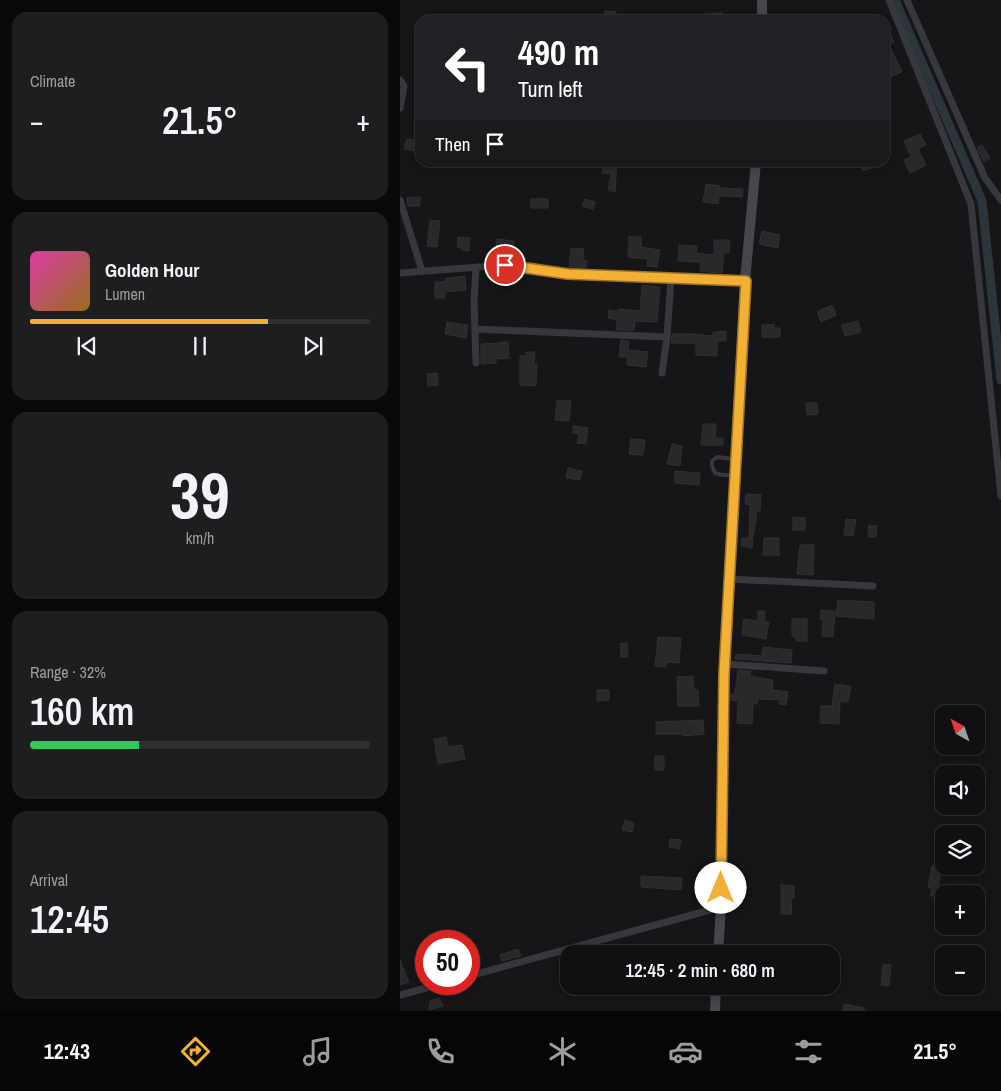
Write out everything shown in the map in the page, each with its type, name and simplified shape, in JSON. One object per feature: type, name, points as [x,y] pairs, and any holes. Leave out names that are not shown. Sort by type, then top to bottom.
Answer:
[{"type":"main road","points":[[762,0],[762,15]]},
{"type":"main road","points":[[719,945],[721,907],[724,664],[746,281],[756,167]]},
{"type":"main road","points":[[715,1011],[716,995]]},
{"type":"street","points":[[889,0],[971,204],[1001,496]]},
{"type":"street","points":[[907,0],[984,178],[1001,200]]},
{"type":"street","points":[[400,80],[404,86],[400,108]]},
{"type":"street","points":[[400,200],[422,271]]},
{"type":"street","points":[[400,273],[505,265],[568,274],[746,281]]},
{"type":"street","points":[[476,266],[474,301],[476,363]]},
{"type":"street","points":[[662,373],[667,337],[671,278]]},
{"type":"street","points":[[475,329],[667,337]]},
{"type":"street","points":[[730,579],[873,586]]},
{"type":"street","points":[[724,664],[824,671]]},
{"type":"street","points":[[480,973],[721,907]]},
{"type":"street","points":[[400,995],[415,991]]},
{"type":"lane","points":[[734,475],[716,473],[712,466],[712,461],[719,457],[736,460]]},
{"type":"building","points":[[605,11],[616,12],[616,15],[605,15]]},
{"type":"building","points":[[722,13],[722,15],[705,15]]},
{"type":"building","points":[[890,34],[894,42],[890,44]]},
{"type":"building","points":[[890,46],[902,72],[890,77]]},
{"type":"building","points":[[920,134],[926,145],[918,149],[926,165],[910,173],[904,160],[911,157],[904,141]]},
{"type":"building","points":[[407,139],[415,140],[415,151],[404,149]]},
{"type":"building","points":[[982,145],[990,158],[984,162],[977,148]]},
{"type":"building","points":[[603,167],[617,167],[615,192],[608,190],[611,174],[602,173]]},
{"type":"building","points":[[861,167],[874,167],[863,171]]},
{"type":"building","points":[[706,184],[720,186],[720,188],[743,189],[742,197],[719,196],[718,204],[703,202]]},
{"type":"building","points":[[420,197],[420,206],[408,206],[407,198]]},
{"type":"building","points":[[531,199],[548,199],[548,208],[531,208]]},
{"type":"building","points":[[585,199],[595,202],[593,209],[582,206]]},
{"type":"building","points":[[430,220],[440,221],[437,247],[427,246]]},
{"type":"building","points":[[762,231],[780,235],[778,248],[759,244]]},
{"type":"building","points":[[458,237],[470,238],[469,251],[461,250],[461,247],[457,247]]},
{"type":"building","points":[[629,237],[641,237],[641,247],[660,250],[657,267],[647,266],[648,259],[628,257]]},
{"type":"building","points":[[497,239],[514,241],[512,260],[495,258]]},
{"type":"building","points":[[714,240],[730,240],[729,253],[724,253],[722,273],[700,271],[701,262],[678,261],[679,245],[697,246],[696,253],[714,255]]},
{"type":"building","points":[[571,248],[584,249],[583,260],[587,261],[586,269],[569,269]]},
{"type":"building","points":[[465,276],[466,290],[445,292],[445,298],[435,298],[435,282],[446,282],[446,278]]},
{"type":"building","points":[[642,285],[660,287],[657,322],[635,321],[634,330],[616,330],[617,320],[608,318],[609,310],[618,312],[618,309],[640,311]]},
{"type":"building","points":[[832,305],[836,315],[821,322],[817,312]]},
{"type":"building","points":[[858,321],[861,332],[845,336],[842,325]]},
{"type":"building","points":[[447,322],[468,325],[466,338],[445,334]]},
{"type":"building","points":[[774,324],[774,328],[780,328],[780,337],[762,337],[762,325]]},
{"type":"building","points":[[726,331],[726,341],[717,341],[717,356],[696,355],[696,343],[671,343],[672,334],[713,336],[713,332]]},
{"type":"building","points":[[621,340],[629,341],[628,350],[648,352],[646,367],[627,365],[628,357],[619,357]]},
{"type":"building","points":[[508,342],[509,358],[496,359],[496,363],[481,364],[481,344]]},
{"type":"building","points":[[526,352],[535,352],[534,364],[537,364],[536,386],[520,385],[520,356],[526,356]]},
{"type":"building","points":[[437,373],[438,385],[428,386],[427,374]]},
{"type":"building","points":[[557,400],[571,401],[569,421],[555,420]]},
{"type":"building","points":[[806,403],[817,403],[818,414],[807,415]]},
{"type":"building","points":[[703,424],[716,424],[715,438],[723,438],[723,445],[701,445]]},
{"type":"building","points":[[573,426],[588,428],[586,444],[577,443],[579,434],[573,433]]},
{"type":"building","points":[[631,439],[645,440],[643,455],[629,454]]},
{"type":"building","points":[[672,444],[682,446],[680,466],[667,464]]},
{"type":"building","points":[[568,468],[582,471],[580,480],[566,478]]},
{"type":"building","points":[[675,471],[700,473],[699,485],[675,483]]},
{"type":"building","points":[[746,494],[761,495],[760,511],[757,511],[753,538],[749,538],[750,505],[745,504]]},
{"type":"building","points":[[793,517],[805,518],[805,530],[793,530]]},
{"type":"building","points":[[846,519],[856,520],[853,536],[844,535]]},
{"type":"building","points":[[869,525],[877,526],[876,537],[868,537]]},
{"type":"building","points":[[742,538],[753,539],[752,548],[741,546]]},
{"type":"building","points":[[764,538],[779,538],[779,555],[763,555]]},
{"type":"building","points":[[800,545],[814,545],[813,575],[797,574]]},
{"type":"building","points":[[838,600],[874,602],[874,619],[836,616]]},
{"type":"building","points":[[821,610],[835,611],[833,637],[822,636],[823,619],[820,619]]},
{"type":"building","points":[[758,611],[765,611],[764,621],[769,622],[766,639],[742,635],[744,619],[758,621]]},
{"type":"building","points":[[792,619],[807,619],[807,641],[796,641],[796,636],[792,636]]},
{"type":"building","points":[[658,637],[681,638],[679,663],[667,662],[666,667],[655,666]]},
{"type":"building","points":[[627,643],[628,657],[621,657],[620,644]]},
{"type":"building","points":[[763,647],[792,650],[791,663],[735,659],[736,654],[762,656]]},
{"type":"building","points":[[738,670],[751,671],[750,676],[773,680],[772,690],[788,692],[786,705],[779,704],[780,700],[758,699],[757,704],[753,704],[752,724],[737,723],[738,701],[731,700],[731,694],[735,694]]},
{"type":"building","points":[[693,676],[694,690],[698,690],[699,706],[678,706],[677,677]]},
{"type":"building","points":[[835,684],[851,686],[848,702],[840,701],[839,724],[820,723],[821,706],[832,706]]},
{"type":"building","points":[[597,690],[609,690],[609,700],[597,701]]},
{"type":"building","points":[[703,720],[704,734],[683,736],[683,734],[656,734],[656,722]]},
{"type":"building","points":[[446,737],[448,747],[462,745],[465,759],[438,764],[434,739]]},
{"type":"building","points":[[655,756],[664,756],[664,770],[655,770]]},
{"type":"building","points":[[625,820],[634,823],[632,832],[622,830]]},
{"type":"building","points":[[670,839],[681,840],[679,849],[669,847]]},
{"type":"building","points":[[932,866],[935,866],[935,875],[940,875],[938,885],[935,885],[935,897],[930,895],[932,890],[928,887]]},
{"type":"building","points":[[641,876],[682,878],[681,890],[641,887]]},
{"type":"building","points":[[781,885],[794,886],[794,898],[791,898],[792,914],[781,914]]},
{"type":"building","points":[[518,949],[521,956],[502,961],[500,955]]},
{"type":"building","points":[[400,960],[409,982],[400,985]]},
{"type":"building","points":[[883,964],[891,965],[889,986],[881,985]]},
{"type":"building","points":[[439,998],[443,1006],[429,1010],[430,1001]]},
{"type":"building","points":[[844,1004],[864,1008],[864,1011],[843,1011]]},
{"type":"waterway","points":[[895,0],[982,201],[1001,380]]},
{"type":"route","points":[[505,265],[568,274],[746,281],[724,674],[721,888]]}]
